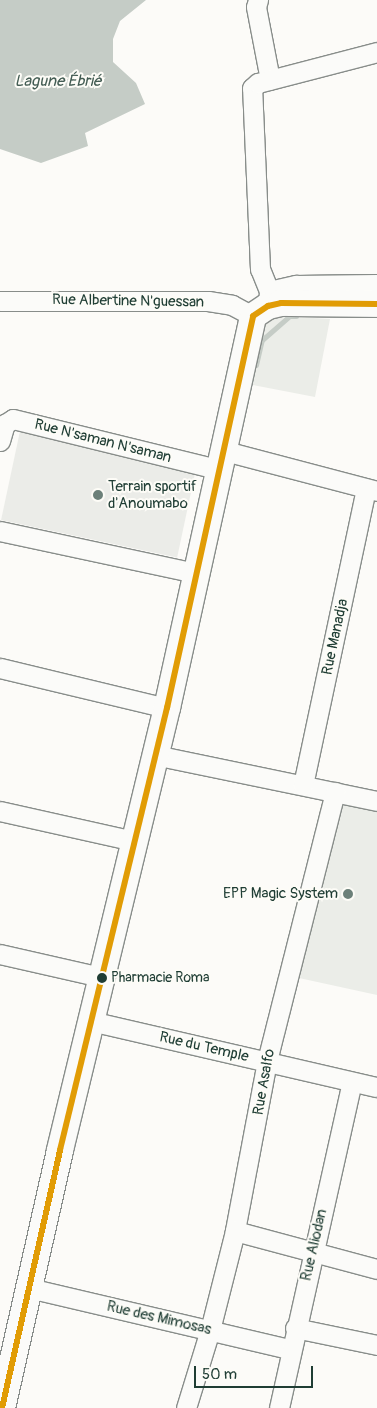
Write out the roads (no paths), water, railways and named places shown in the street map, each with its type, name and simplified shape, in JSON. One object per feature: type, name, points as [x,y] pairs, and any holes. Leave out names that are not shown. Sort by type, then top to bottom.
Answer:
[{"type":"street","points":[[258,0],[256,6],[270,80]]},
{"type":"street","points":[[1,1404],[90,1021],[167,708],[222,460],[263,304],[250,98],[252,88],[270,80],[377,52]]},
{"type":"street","points":[[263,304],[296,285],[377,284]]},
{"type":"street","name":"Rue Albertine N'guessan","points":[[0,301],[208,301],[232,305],[263,304]]},
{"type":"street","points":[[263,304],[377,304]]},
{"type":"street","name":"Rue N'saman N'saman","points":[[0,441],[5,424],[13,419],[372,490]]},
{"type":"street","name":"Rue Manadja","points":[[303,785],[372,490]]},
{"type":"street","points":[[0,531],[196,573]]},
{"type":"street","points":[[0,668],[167,708]]},
{"type":"street","points":[[155,755],[377,801]]},
{"type":"street","name":"Rue Asalfo","points":[[186,1408],[210,1330],[235,1231],[267,1061],[335,792]]},
{"type":"street","points":[[0,811],[134,841]]},
{"type":"street","points":[[0,954],[101,977]]},
{"type":"street","name":"Rue du Temple","points":[[90,1021],[377,1087]]},
{"type":"street","name":"Rue Aliodan","points":[[279,1408],[290,1349],[352,1082]]},
{"type":"street","points":[[235,1231],[377,1270]]},
{"type":"street","name":"Rue des Mimosas","points":[[29,1288],[290,1349]]},
{"type":"street","points":[[295,1328],[377,1345]]},
{"type":"water","name":"Lagune Ébrié","points":[[0,0],[146,0],[120,21],[113,39],[113,62],[136,83],[145,104],[85,133],[88,146],[41,163],[0,149]]},
{"type":"waterway","points":[[256,365],[262,340],[290,316],[296,316]]},
{"type":"place","name":"Terrain sportif d'Anoumabo","points":[[98,495]]},
{"type":"place","name":"EPP Magic System","points":[[348,894]]},
{"type":"place","name":"Pharmacie Roma","points":[[102,978]]}]
